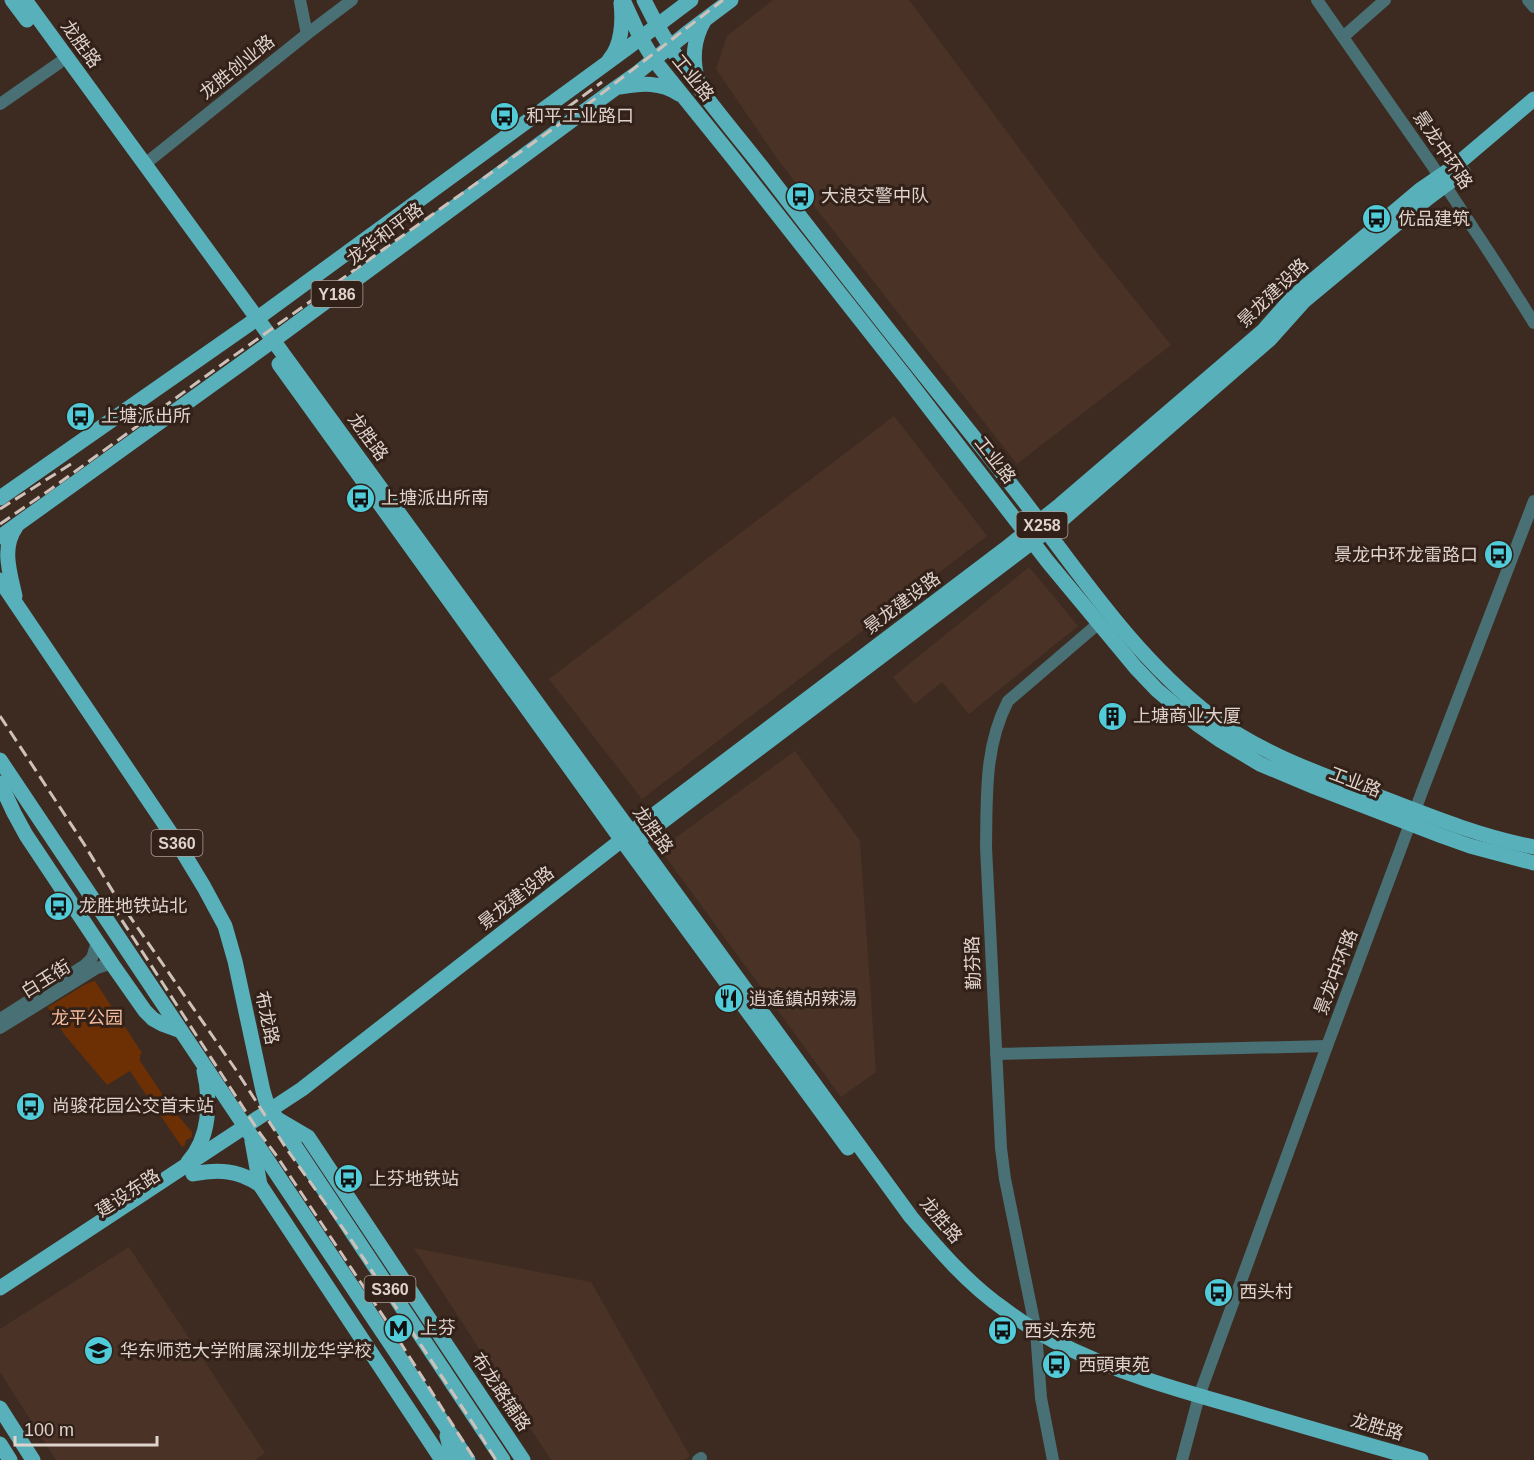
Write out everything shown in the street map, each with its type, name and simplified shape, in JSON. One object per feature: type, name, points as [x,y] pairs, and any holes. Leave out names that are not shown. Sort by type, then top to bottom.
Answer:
[{"type":"main road","name":"龙胜路","points":[[12,0],[254,321],[905,1225],[938,1264],[958,1284],[1004,1321],[1037,1337],[1078,1363],[1118,1381],[1166,1397],[1198,1401],[1421,1460]]},
{"type":"main road","name":"龙胜路","points":[[25,0],[148,162],[254,321]]},
{"type":"main road","name":"工业路","points":[[622,0],[654,60],[683,98],[729,153],[1030,537],[1136,668],[1157,690],[1220,740],[1260,764],[1287,776],[1413,818],[1534,847]]},
{"type":"main road","points":[[605,65],[612,57],[619,40],[622,0]]},
{"type":"main road","name":"工业路","points":[[644,0],[657,26],[701,90],[1142,652],[1184,693],[1211,716],[1245,738],[1286,759],[1344,783],[1470,846],[1534,863]]},
{"type":"main road","name":"龙华和平路","points":[[0,498],[254,321],[605,65],[690,0]]},
{"type":"main road","name":"龙华和平路","points":[[0,537],[270,343],[637,73],[730,0]]},
{"type":"main road","points":[[701,90],[694,57],[696,41],[704,20]]},
{"type":"main road","points":[[613,90],[639,84],[657,85],[672,90],[683,98]]},
{"type":"main road","name":"景龙建设路","points":[[274,1115],[302,1089],[1043,527],[1067,516],[1270,339],[1304,302],[1442,181],[1455,166],[1534,99]]},
{"type":"main road","name":"景龙建设路","points":[[1442,181],[1462,173],[1534,112]]},
{"type":"main road","points":[[17,524],[12,532],[7,552],[9,572],[18,606]]},
{"type":"main road","name":"布龙路","points":[[0,580],[178,844],[225,926],[235,961],[263,1091],[274,1115],[503,1460]]},
{"type":"main road","name":"S360","points":[[0,760],[468,1460]]},
{"type":"main road","points":[[0,783],[26,835],[145,1011],[162,1024],[181,1031]]},
{"type":"main road","points":[[202,1062],[207,1088],[205,1128],[187,1172],[231,1172],[260,1185]]},
{"type":"main road","name":"建设东路","points":[[0,1300],[274,1115]]},
{"type":"main road","name":"布龙路辅路","points":[[274,1115],[308,1137],[523,1460]]},
{"type":"main road","points":[[248,1131],[260,1185],[442,1460]]},
{"type":"main road","name":"建设东路","points":[[0,1288],[187,1172]]},
{"type":"main road","name":"龙胜路","points":[[1198,1401],[1385,1460]]},
{"type":"main road","points":[[0,1408],[33,1460]]},
{"type":"main road","points":[[445,1427],[453,1460]]},
{"type":"main road","points":[[0,1444],[10,1460]]},
{"type":"street","points":[[300,0],[307,34]]},
{"type":"street","name":"龙胜创业路","points":[[148,162],[352,0]]},
{"type":"street","name":"景龙中环路","points":[[1317,0],[1442,181],[1534,323]]},
{"type":"street","points":[[1343,37],[1385,0]]},
{"type":"street","points":[[1528,0],[1534,8]]},
{"type":"street","points":[[0,104],[59,63]]},
{"type":"street","name":"景龙中环路","points":[[1182,1460],[1198,1401],[1327,1046],[1534,501]]},
{"type":"street","name":"勤芬路","points":[[1053,1460],[1041,1398],[1037,1337],[1003,1165],[986,847],[989,758],[999,717],[1008,701],[1099,623]]},
{"type":"street","name":"白玉街","points":[[0,1018],[85,965],[92,958],[98,942]]},
{"type":"street","name":"白玉街","points":[[0,1028],[99,967],[112,964]]},
{"type":"street","points":[[996,1054],[1327,1046]]},
{"type":"shaded area","points":[[773,0],[909,0],[1091,245],[1171,345],[1017,464],[778,160],[716,69],[727,36]]},
{"type":"shaded area","points":[[894,416],[987,536],[642,799],[549,679]]},
{"type":"shaded area","points":[[1029,567],[1078,626],[969,714],[942,682],[915,704],[893,677]]},
{"type":"shaded area","points":[[795,751],[860,841],[876,1072],[841,1097],[660,849]]},
{"type":"shaded area","name":"华东师范大学附属深圳龙华学校","points":[[129,1247],[265,1453],[255,1460],[56,1460],[0,1372],[0,1329]]},
{"type":"shaded area","points":[[414,1248],[591,1282],[690,1456],[685,1460],[551,1460]]},
{"type":"green space","name":"龙平公园","points":[[95,981],[142,1053],[140,1061],[173,1110],[192,1132],[192,1137],[186,1140],[182,1147],[130,1071],[107,1085],[64,1034],[48,1007]]},
{"type":"railway","points":[[0,524],[592,101],[723,0]]},
{"type":"railway","points":[[568,107],[602,82]]},
{"type":"railway","points":[[0,509],[71,464]]},
{"type":"railway","points":[[0,716],[115,895],[236,1070],[286,1148],[352,1241],[496,1460]]},
{"type":"railway","points":[[112,905],[259,1132],[393,1331],[475,1460]]},
{"type":"place","name":"和平工业路口","points":[[505,116]]},
{"type":"place","name":"大浪交警中队","points":[[800,196]]},
{"type":"place","name":"优品建筑","points":[[1377,219]]},
{"type":"place","name":"上塘派出所","points":[[80,416]]},
{"type":"place","name":"上塘派出所南","points":[[360,498]]},
{"type":"place","name":"景龙中环龙雷路口","points":[[1499,555]]},
{"type":"place","name":"上塘商业大厦","points":[[1112,716]]},
{"type":"place","name":"龙胜地铁站北","points":[[58,906]]},
{"type":"place","name":"逍遙鎮胡辣湯","points":[[728,999]]},
{"type":"place","name":"尚骏花园公交首末站","points":[[31,1106]]},
{"type":"place","name":"上芬地铁站","points":[[348,1179]]},
{"type":"place","name":"西头村","points":[[1218,1292]]},
{"type":"place","name":"上芬","points":[[399,1328]]},
{"type":"place","name":"西头东苑","points":[[1003,1331]]},
{"type":"place","name":"华东师范大学附属深圳龙华学校","points":[[99,1351]]},
{"type":"place","name":"西頭東苑","points":[[1057,1365]]}]
